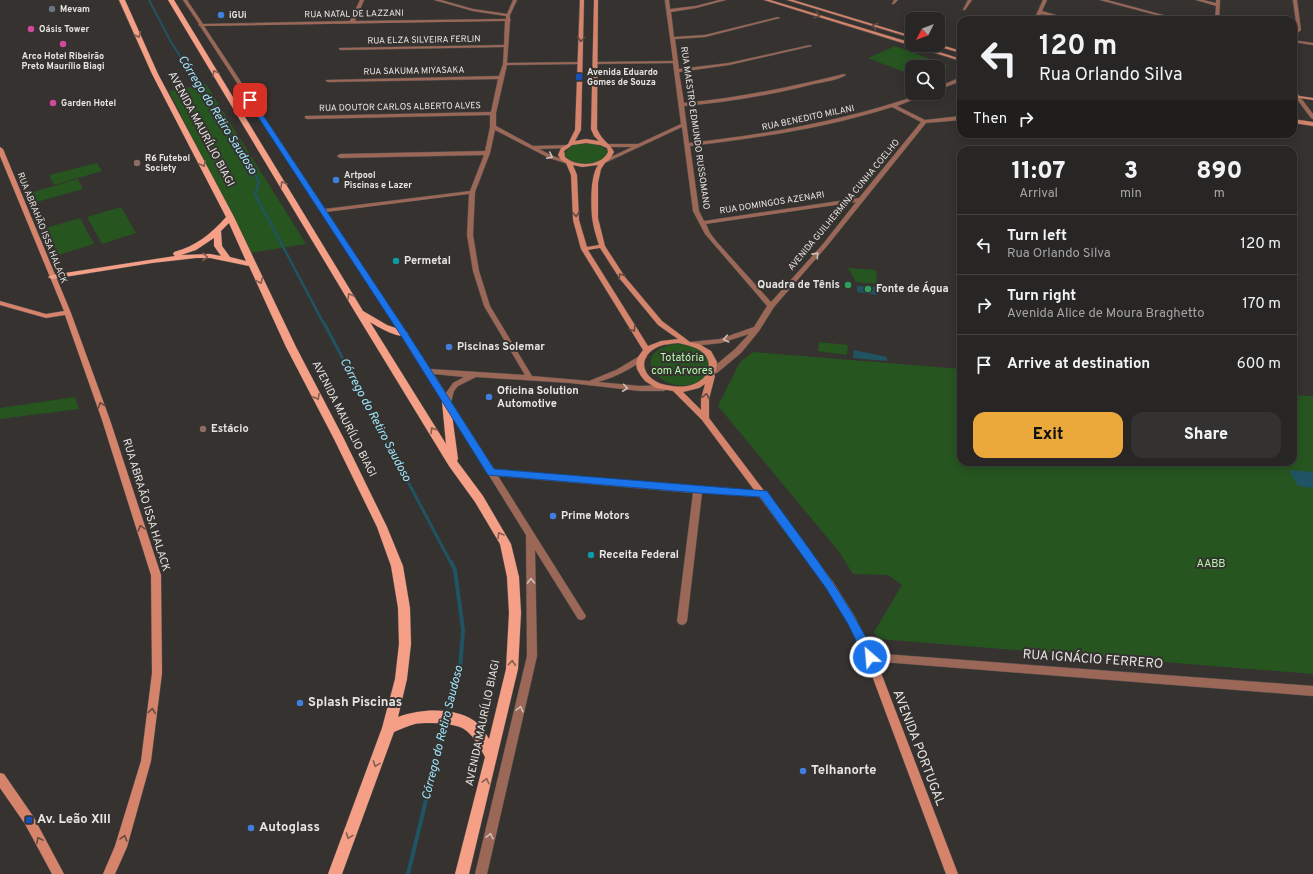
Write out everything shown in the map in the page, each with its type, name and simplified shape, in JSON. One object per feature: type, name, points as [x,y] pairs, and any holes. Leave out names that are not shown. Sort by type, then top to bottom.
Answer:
[{"type":"main road","name":"AVENIDA MAURÍLIO BIAGI","points":[[122,0],[155,74],[230,217],[291,347],[339,439],[382,527],[396,566],[404,608],[405,644],[401,679],[389,728],[335,874]]},
{"type":"main road","name":"AVENIDA MAURÍLIO BIAGI","points":[[171,0],[359,312],[453,463],[479,499],[505,544],[513,577],[515,613],[512,669],[462,874]]},
{"type":"main road","points":[[152,261],[193,248],[207,241],[218,232],[230,217]]},
{"type":"main road","points":[[218,232],[218,246],[227,259]]},
{"type":"main road","points":[[52,277],[152,261],[196,256],[227,259],[252,264]]},
{"type":"main road","points":[[359,312],[384,327],[404,334]]},
{"type":"main road","points":[[447,402],[453,463]]},
{"type":"main road","points":[[389,728],[401,722],[421,717],[462,720],[469,724],[479,734],[492,756]]},
{"type":"street","points":[[185,0],[428,371],[581,616]]},
{"type":"street","points":[[352,22],[362,0]]},
{"type":"street","points":[[436,0],[473,10],[509,17]]},
{"type":"street","points":[[515,0],[509,17],[505,64],[493,113],[493,127],[487,153],[472,192],[470,235],[476,271],[487,306],[530,378]]},
{"type":"street","points":[[582,0],[578,130],[569,145],[562,152],[562,156],[569,162],[574,175],[576,220],[584,249],[645,353]]},
{"type":"street","points":[[596,0],[594,129],[597,136],[611,150],[612,154],[598,169],[595,183],[596,218],[602,246],[622,278],[660,323],[690,343],[703,348],[710,355],[714,362],[713,373],[705,399],[705,418]]},
{"type":"street","name":"RUA MAESTRO EDMUNDO RUSSOMANO","points":[[667,0],[696,211],[715,244],[771,306]]},
{"type":"street","points":[[668,11],[696,7],[724,0]]},
{"type":"street","points":[[766,0],[957,59]]},
{"type":"street","points":[[789,0],[905,35]]},
{"type":"street","points":[[964,9],[970,0]]},
{"type":"street","points":[[1038,16],[1045,0]]},
{"type":"street","points":[[1102,0],[1164,16]]},
{"type":"street","points":[[1198,0],[1217,2],[1217,16]]},
{"type":"street","points":[[1295,0],[1299,30],[1297,32]]},
{"type":"street","points":[[789,7],[798,3]]},
{"type":"street","points":[[463,20],[473,10]]},
{"type":"street","points":[[1039,12],[1055,16]]},
{"type":"street","name":"RUA NATAL DE LAZZANI","points":[[200,25],[463,20],[509,17]]},
{"type":"street","points":[[673,38],[712,34],[778,18]]},
{"type":"street","points":[[582,26],[596,26]]},
{"type":"street","points":[[1297,42],[1313,44]]},
{"type":"street","name":"RUA ELZA SILVEIRA FERLIN","points":[[341,49],[506,46]]},
{"type":"street","points":[[677,71],[729,64],[810,46]]},
{"type":"street","points":[[945,47],[957,51]]},
{"type":"street","points":[[950,57],[957,54]]},
{"type":"street","points":[[595,63],[676,62]]},
{"type":"street","points":[[505,64],[580,63]]},
{"type":"street","points":[[682,105],[748,98],[792,89],[844,75]]},
{"type":"street","name":"RUA SAKUMA MIYASAKA","points":[[328,81],[501,77]]},
{"type":"street","points":[[945,86],[957,81]]},
{"type":"street","points":[[1297,96],[1313,99]]},
{"type":"street","points":[[1297,98],[1313,117]]},
{"type":"street","name":"RUA BENEDITO MILANI","points":[[687,145],[794,131],[835,122],[910,100]]},
{"type":"street","points":[[579,104],[594,104]]},
{"type":"street","points":[[893,106],[924,122],[957,118]]},
{"type":"street","name":"RUA DOUTOR CARLOS ALBERTO ALVES","points":[[307,117],[493,113]]},
{"type":"street","name":"AVENIDA GUILHERMINA CUNHA COELHO","points":[[713,373],[738,351],[757,329],[771,306],[825,245],[858,202],[924,122]]},
{"type":"street","points":[[1297,122],[1313,124]]},
{"type":"street","points":[[493,127],[558,160],[580,165],[591,165],[603,162],[685,124]]},
{"type":"street","points":[[533,147],[569,145],[586,141],[605,144],[641,145]]},
{"type":"street","name":"RUA ABRAHÃO ISSA HALACK","points":[[0,149],[52,277],[68,312]]},
{"type":"street","points":[[340,156],[487,153]]},
{"type":"street","points":[[324,211],[472,192]]},
{"type":"street","name":"RUA DOMINGOS AZENARI","points":[[703,223],[843,201],[858,202]]},
{"type":"street","points":[[584,249],[602,246]]},
{"type":"street","points":[[0,303],[46,316],[68,312]]},
{"type":"street","name":"RUA ABRAÃO ISSA HALACK","points":[[68,312],[106,420],[156,575],[157,673],[146,761],[121,847],[109,874]]},
{"type":"street","points":[[586,382],[606,378],[617,373],[660,344],[674,341],[690,343],[721,341],[757,329]]},
{"type":"street","points":[[645,353],[640,363],[641,371],[654,384],[664,388]]},
{"type":"street","points":[[428,371],[474,376],[586,382],[634,389],[664,388],[676,390],[697,386],[706,381],[713,373]]},
{"type":"street","points":[[447,402],[449,391],[454,386],[474,376]]},
{"type":"street","name":"AVENIDA PORTUGAL","points":[[676,390],[705,418],[830,585],[852,620],[870,657],[952,874]]},
{"type":"street","points":[[491,472],[698,490],[763,494]]},
{"type":"street","points":[[682,620],[698,490]]},
{"type":"street","points":[[481,874],[532,656],[530,535]]},
{"type":"street","name":"RUA IGNÁCIO FERRERO","points":[[870,657],[1313,691]]},
{"type":"street","points":[[0,778],[29,820],[58,874]]},
{"type":"green space","points":[[895,46],[905,50],[905,52],[911,52],[933,60],[905,60],[905,72],[868,58]]},
{"type":"green space","points":[[206,84],[306,244],[250,253],[169,91]]},
{"type":"green space","points":[[581,143],[597,144],[607,150],[608,154],[599,161],[587,164],[581,164],[569,160],[565,156],[565,152],[573,145]]},
{"type":"green space","points":[[97,163],[102,171],[54,185],[49,175]]},
{"type":"green space","points":[[78,179],[83,189],[33,203],[29,193]]},
{"type":"green space","points":[[121,207],[136,233],[102,244],[87,217]]},
{"type":"green space","points":[[80,218],[94,244],[58,255],[46,228]]},
{"type":"green space","points":[[848,268],[876,270],[877,284],[856,282]]},
{"type":"green space","points":[[819,342],[848,345],[847,355],[818,351]]},
{"type":"green space","name":"Totatória com Arvores","points":[[685,343],[706,351],[714,366],[704,379],[688,385],[674,384],[662,379],[654,372],[651,363],[654,354],[665,347]]},
{"type":"green space","name":"AABB","points":[[753,352],[957,369],[957,466],[1297,466],[1297,395],[1313,396],[1313,674],[879,639],[874,632],[902,585],[888,575],[853,574],[840,553],[718,406],[740,362]]},
{"type":"green space","points":[[75,397],[79,409],[0,419],[0,408]]},
{"type":"water","name":"Fonte de Água","points":[[857,286],[878,287],[877,295],[857,292]]},
{"type":"water","points":[[854,350],[887,357],[887,361],[853,358]]},
{"type":"water","points":[[1289,470],[1313,472],[1313,488],[1298,486]]},
{"type":"waterway","name":"Córrego do Retiro Saudoso","points":[[149,0],[171,42],[234,141]]},
{"type":"waterway","name":"Córrego do Retiro Saudoso","points":[[233,140],[259,181],[255,194],[324,324]]},
{"type":"waterway","name":"Córrego do Retiro Saudoso","points":[[324,323],[451,563]]},
{"type":"waterway","name":"Córrego do Retiro Saudoso","points":[[447,715],[460,669],[463,630],[455,570],[451,562]]},
{"type":"waterway","name":"Córrego do Retiro Saudoso","points":[[408,874],[445,722]]},
{"type":"place","name":"Mevam","points":[[52,9]]},
{"type":"place","name":"iGUi","points":[[221,15]]},
{"type":"place","name":"Oásis Tower","points":[[31,29]]},
{"type":"place","name":"Arco Hotel Ribeirão Preto Maurílio Biagi","points":[[63,44]]},
{"type":"place","name":"Avenida Eduardo Gomes de Souza","points":[[579,77]]},
{"type":"place","name":"Garden Hotel","points":[[53,103]]},
{"type":"place","name":"R6 Futebol Society","points":[[137,163]]},
{"type":"place","name":"Artpool Piscinas e Lazer","points":[[336,180]]},
{"type":"place","name":"Permetal","points":[[396,261]]},
{"type":"place","name":"Quadra de Tênis","points":[[848,285]]},
{"type":"place","name":"Fonte de Água","points":[[868,289]]},
{"type":"place","name":"Piscinas Solemar","points":[[449,347]]},
{"type":"place","name":"Oficina Solution Automotive","points":[[489,397]]},
{"type":"place","name":"Estácio","points":[[203,429]]},
{"type":"place","name":"Prime Motors","points":[[553,516]]},
{"type":"place","name":"Receita Federal","points":[[591,555]]},
{"type":"place","name":"Splash Piscinas","points":[[300,703]]},
{"type":"place","name":"Telhanorte","points":[[803,771]]},
{"type":"place","name":"Av. Leão XIII","points":[[29,820]]},
{"type":"place","name":"Autoglass","points":[[251,828]]},
{"type":"route","points":[[250,100],[428,371],[491,472],[698,490],[763,494],[830,585],[852,620],[870,657]]}]
